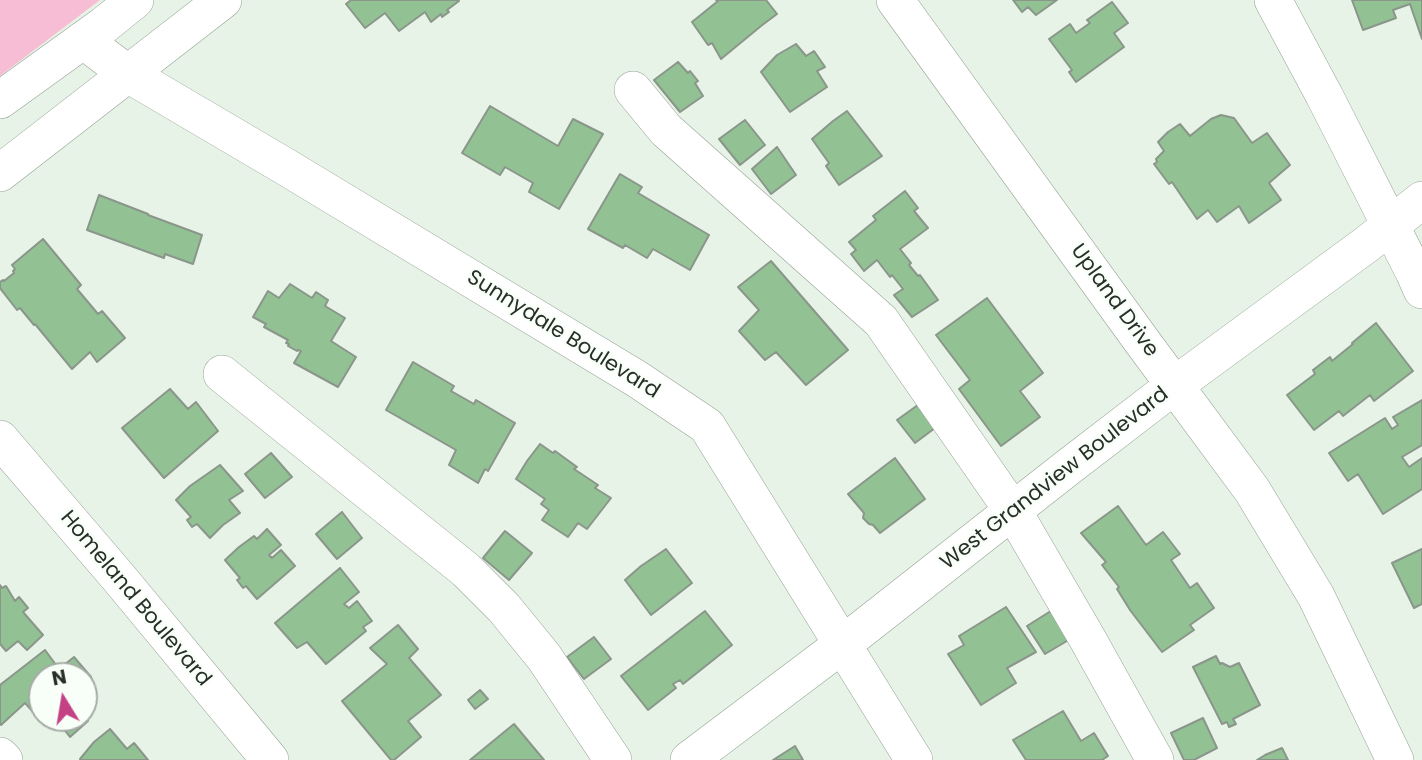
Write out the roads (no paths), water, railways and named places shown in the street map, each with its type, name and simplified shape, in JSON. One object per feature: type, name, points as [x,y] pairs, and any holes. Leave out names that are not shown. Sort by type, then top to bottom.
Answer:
[{"type":"street","points":[[0,100],[135,0]]},
{"type":"street","points":[[0,173],[223,0]]},
{"type":"street","name":"Upland Drive","points":[[895,0],[1252,490],[1316,596],[1395,760]]},
{"type":"street","points":[[1273,0],[1422,290]]},
{"type":"street","name":"Sunnydale Boulevard","points":[[83,40],[128,74],[603,358],[708,426],[915,760]]},
{"type":"street","points":[[633,90],[666,130],[881,321],[1013,511],[1155,760]]},
{"type":"street","name":"West Grandview Boulevard","points":[[689,760],[844,644],[1175,385],[1422,200]]},
{"type":"street","points":[[222,373],[466,570],[504,608],[544,657],[614,760]]},
{"type":"street","name":"Homeland Boulevard","points":[[0,439],[270,760]]},
{"type":"street","points":[[0,756],[4,760]]}]
